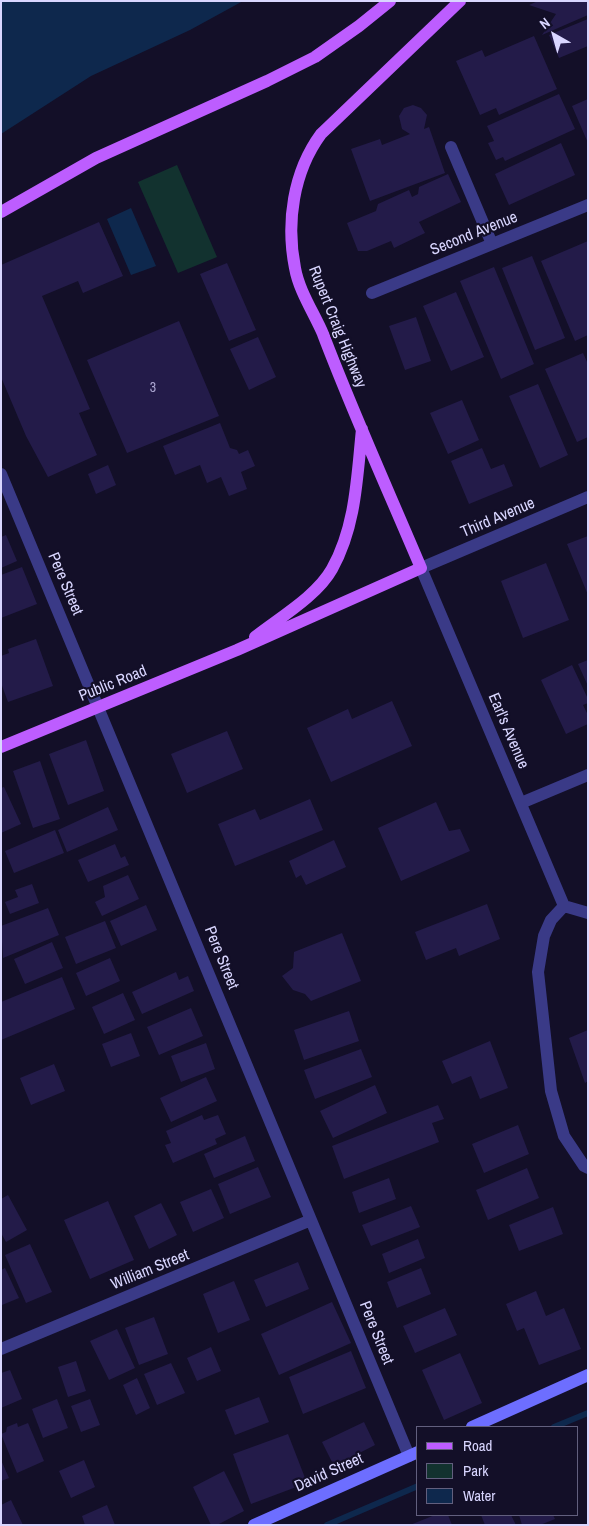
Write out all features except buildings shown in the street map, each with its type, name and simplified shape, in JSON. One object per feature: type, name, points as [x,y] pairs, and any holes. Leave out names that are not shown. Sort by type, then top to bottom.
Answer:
[{"type":"main road","points":[[1,212],[96,158],[268,81],[315,56],[359,26],[390,1]]},
{"type":"main road","name":"Rupert Craig Highway","points":[[237,650],[309,596],[332,570],[353,515],[362,428],[295,269],[291,228],[300,171],[309,150],[321,134],[460,1]]},
{"type":"main road","points":[[237,650],[421,568],[362,428]]},
{"type":"main road","name":"Public Road","points":[[1,746],[100,708],[237,650]]},
{"type":"street","points":[[450,147],[492,244]]},
{"type":"street","name":"Second Avenue","points":[[372,293],[588,204]]},
{"type":"street","name":"Pere Street","points":[[1,474],[312,1220],[413,1454]]},
{"type":"street","name":"Third Avenue","points":[[421,568],[588,497]]},
{"type":"street","name":"Earl's Avenue","points":[[421,568],[564,906]]},
{"type":"street","points":[[521,803],[588,775]]},
{"type":"street","points":[[588,912],[564,906],[550,920],[544,936],[538,972],[551,1091],[564,1136],[584,1166],[588,1168]]},
{"type":"street","name":"William Street","points":[[1,1349],[312,1220]]},
{"type":"street","points":[[474,1426],[588,1375]]},
{"type":"street","name":"David Street","points":[[254,1525],[413,1454]]},
{"type":"green space","points":[[177,165],[217,257],[178,273],[138,182]]},
{"type":"water","points":[[1,1],[243,1],[190,30],[91,76],[1,134]]},
{"type":"water","points":[[131,208],[156,266],[131,275],[107,219]]},
{"type":"waterway","points":[[556,1426],[588,1413]]},
{"type":"waterway","points":[[327,1525],[416,1487]]}]
